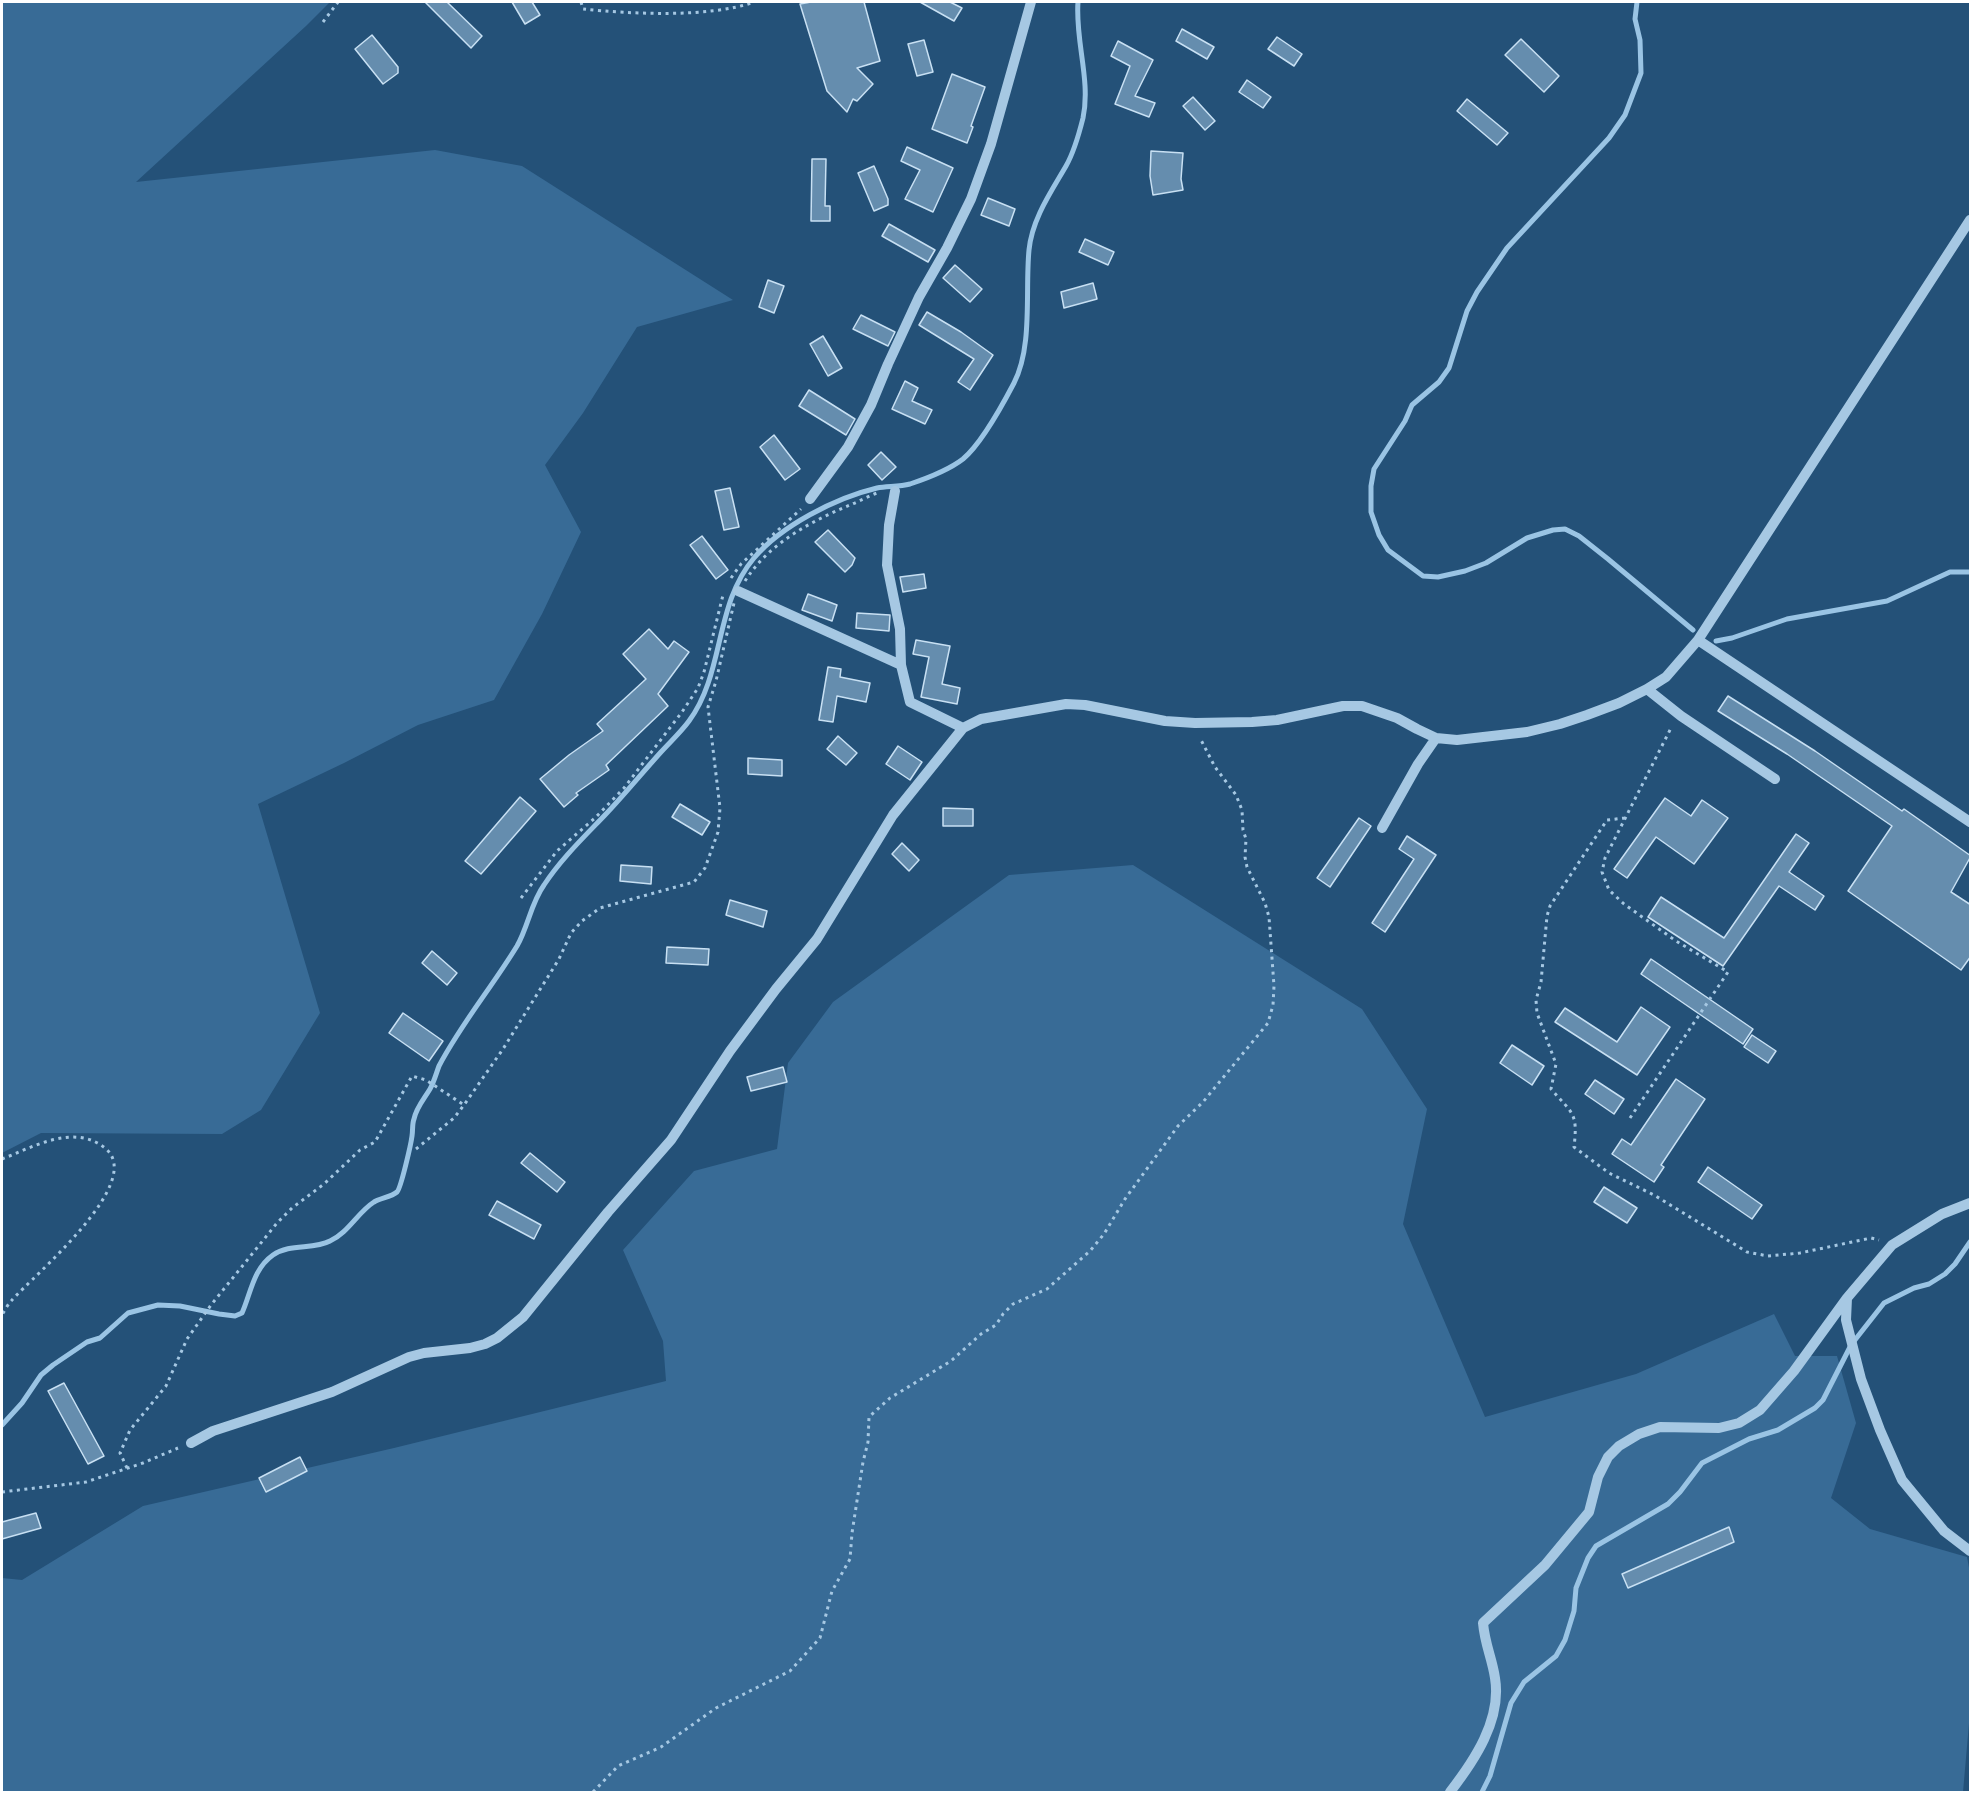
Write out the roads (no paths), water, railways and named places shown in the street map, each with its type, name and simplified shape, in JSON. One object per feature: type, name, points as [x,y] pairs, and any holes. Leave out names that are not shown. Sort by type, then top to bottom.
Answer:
[{"type":"street","points":[[810,499],[848,447],[871,405],[919,297],[972,199],[991,144],[1031,2]]},
{"type":"street","points":[[191,1443],[213,1431],[332,1392],[409,1357],[484,1344],[497,1338],[523,1317],[608,1212],[671,1140],[730,1051],[817,939],[893,815],[963,728],[981,719],[1066,704],[1085,705],[1165,721],[1195,723],[1277,720],[1324,709],[1362,706],[1397,718],[1436,738],[1467,739],[1527,732],[1560,724],[1619,704],[1666,677],[1698,640],[1971,220]]},
{"type":"street","points":[[895,491],[889,525],[887,565],[900,629],[901,665],[910,702],[963,728]]},
{"type":"street","points":[[738,591],[901,665]]},
{"type":"street","points":[[1698,640],[1971,822]]},
{"type":"street","points":[[1647,689],[1678,714],[1775,779]]},
{"type":"street","points":[[1382,828],[1418,764],[1436,738]]},
{"type":"street","points":[[1449,1792],[1476,1756],[1492,1717],[1497,1696],[1495,1678],[1485,1642],[1484,1623],[1545,1565],[1589,1512],[1598,1477],[1608,1457],[1619,1446],[1639,1434],[1660,1427],[1719,1428],[1739,1423],[1760,1410],[1794,1371],[1847,1298],[1892,1245],[1941,1214],[1971,1203]]},
{"type":"street","points":[[1847,1298],[1846,1320],[1861,1379],[1902,1480],[1944,1531],[1971,1551]]},
{"type":"waterway","points":[[2,1425],[22,1403],[41,1375],[87,1342],[100,1338],[128,1313],[158,1305],[180,1306],[235,1316],[242,1313],[257,1274],[273,1255],[287,1249],[330,1241],[342,1233],[374,1202],[397,1192],[408,1156],[415,1115],[448,1050],[517,946],[536,899],[551,875],[689,721],[709,681],[732,596],[741,576],[754,558],[765,546],[794,524],[827,506],[877,488],[902,486],[930,477],[963,459],[977,444],[1004,402],[1020,368],[1026,335],[1029,250],[1034,227],[1071,155],[1083,118],[1085,89],[1078,2]]},
{"type":"waterway","points":[[1637,2],[1635,19],[1640,40],[1641,73],[1625,115],[1609,138],[1507,248],[1477,292],[1467,311],[1449,368],[1439,382],[1412,405],[1405,421],[1374,469],[1371,486],[1371,512],[1379,535],[1388,550],[1423,576],[1438,577],[1465,571],[1486,563],[1527,538],[1565,529],[1579,536],[1693,630]]},
{"type":"waterway","points":[[1716,641],[1732,638],[1787,619],[1887,601],[1950,572],[1970,572]]},
{"type":"waterway","points":[[1482,1792],[1490,1776],[1511,1703],[1524,1682],[1556,1656],[1565,1640],[1574,1611],[1576,1588],[1588,1558],[1596,1546],[1668,1504],[1702,1463],[1749,1439],[1778,1430],[1815,1408],[1823,1400],[1851,1345],[1884,1303],[1914,1288],[1929,1284],[1945,1274],[1970,1242]]}]
